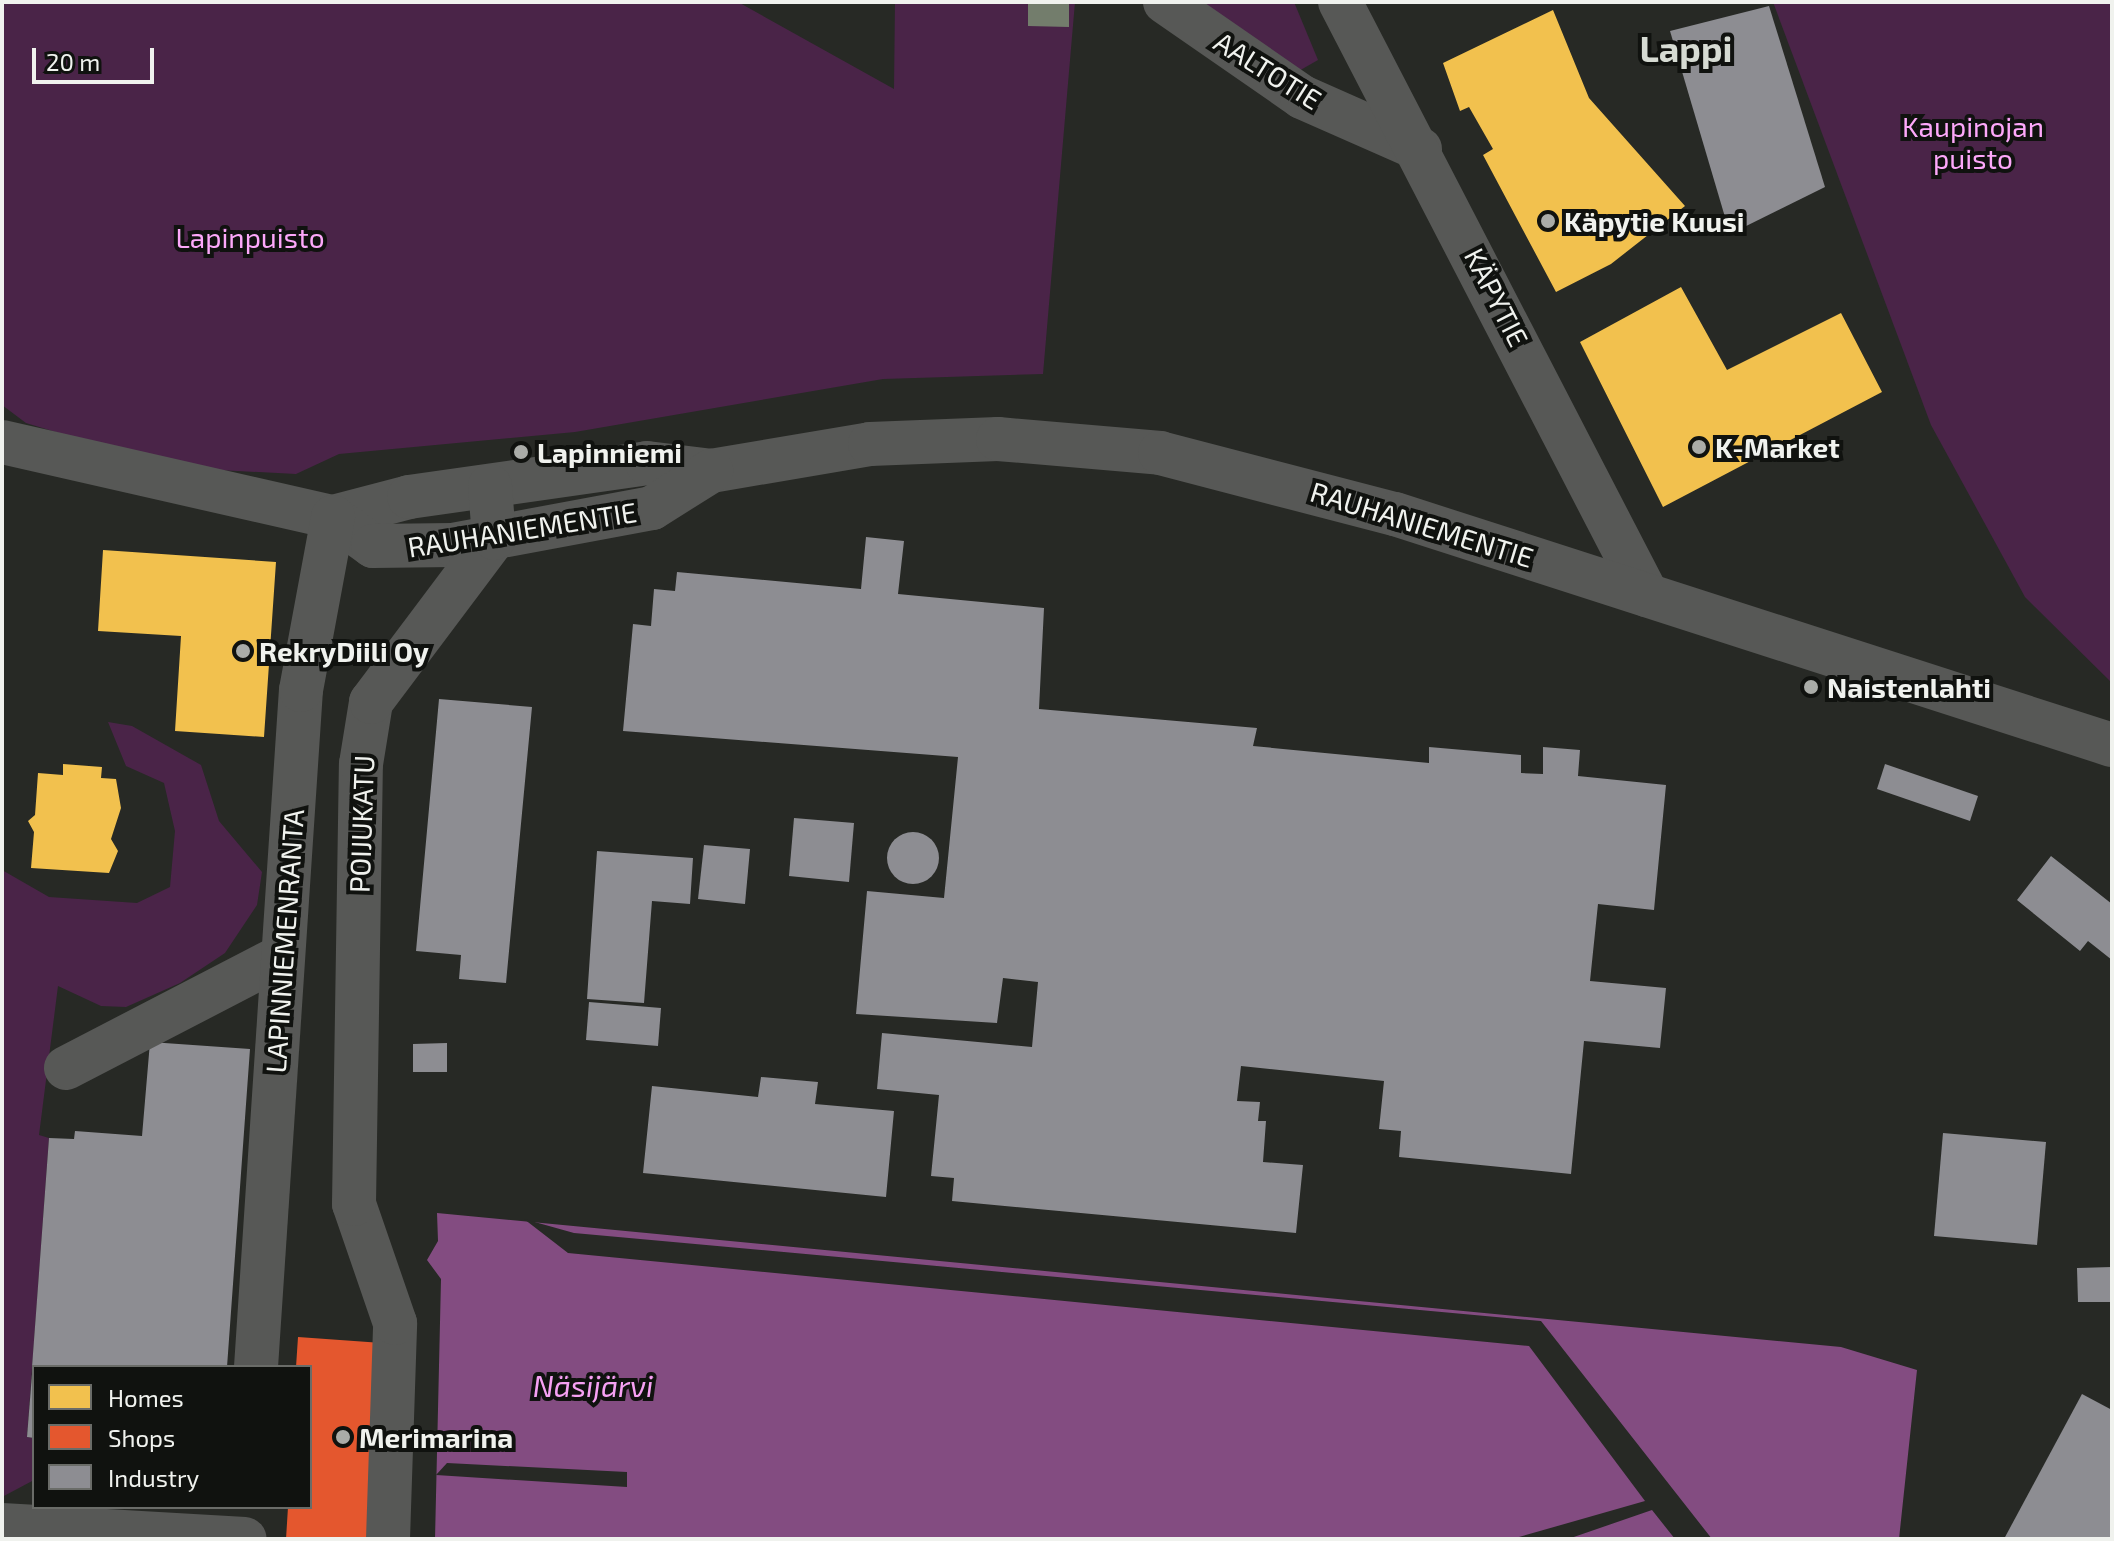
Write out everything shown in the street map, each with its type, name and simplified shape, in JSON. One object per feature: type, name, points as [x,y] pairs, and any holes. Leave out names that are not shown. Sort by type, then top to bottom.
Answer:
[{"type":"street","name":"AALTOTIE","points":[[1165,2],[1302,97],[1420,149]]},
{"type":"street","name":"KÄPYTIE","points":[[1340,2],[1420,149],[1647,595]]},
{"type":"street","name":"RAUHANIEMENTIE","points":[[2,442],[333,517],[490,486],[647,463],[711,471],[918,442],[998,439],[1160,453],[1366,505],[2112,745]]},
{"type":"street","name":"RAUHANIEMENTIE","points":[[333,517],[355,538],[393,549],[494,538],[652,508],[711,471]]},
{"type":"street","points":[[490,486],[494,538]]},
{"type":"street","name":"LAPINNIEMENRANTA","points":[[256,1365],[301,690],[333,517]]},
{"type":"street","name":"POIJUKATU","points":[[388,1539],[395,1323],[354,1204],[361,764],[371,702],[494,538]]},
{"type":"street","points":[[66,1068],[282,956]]},
{"type":"street","points":[[2,1525],[245,1539],[247,1509]]},
{"type":"green space","name":"Lapinpuisto","points":[[2,2],[738,2],[894,89],[895,2],[1075,2],[1043,374],[883,379],[575,432],[339,454],[296,474],[219,470],[122,452],[26,423],[2,405]]},
{"type":"green space","points":[[1199,2],[1294,2],[1318,60],[1297,72]]},
{"type":"green space","name":"Kaupinojan puisto","points":[[1773,2],[2112,2],[2112,683],[2025,597],[1931,425]]},
{"type":"green space","points":[[108,722],[132,726],[201,765],[219,821],[262,872],[257,905],[225,953],[180,983],[126,1007],[101,1006],[58,986],[39,1135],[49,1138],[27,1437],[32,1438],[32,1481],[2,1497],[2,870],[49,897],[137,903],[170,887],[175,831],[164,783],[126,766]]},
{"type":"water","name":"Näsijärvi","points":[[437,1213],[1841,1347],[1917,1370],[1899,1539],[435,1539],[441,1279],[427,1260],[438,1241]]},
{"type":"pier","points":[[524,1219],[574,1233],[1541,1321],[1712,1539],[1675,1539],[1652,1510],[1568,1539],[1512,1539],[1645,1501],[1529,1346],[568,1253]]},
{"type":"pier","points":[[447,1463],[627,1472],[627,1487],[436,1475]]},
{"type":"building: Homes","points":[[1553,10],[1589,98],[1685,206],[1611,264],[1556,292],[1483,155],[1493,149],[1469,107],[1460,111],[1443,63]]},
{"type":"building: Homes","points":[[1681,287],[1727,370],[1841,313],[1882,392],[1663,507],[1580,342]]},
{"type":"building: Homes","points":[[103,550],[276,562],[264,737],[175,731],[181,636],[98,631]]},
{"type":"building: Homes","points":[[63,764],[102,767],[101,778],[116,779],[121,808],[111,839],[118,851],[109,873],[31,868],[34,832],[28,821],[35,815],[38,773],[63,775]]},
{"type":"building: Shops","name":"Merimarina","points":[[298,1337],[382,1343],[370,1539],[286,1539],[288,1509],[312,1509],[312,1365],[296,1365]]},
{"type":"building: Industry","points":[[1769,6],[1825,187],[1730,234],[1670,31]]},
{"type":"building: Industry","points":[[866,537],[904,541],[898,594],[1044,608],[1039,709],[1257,728],[1253,746],[1429,763],[1429,747],[1521,755],[1521,773],[1543,774],[1543,747],[1580,750],[1578,776],[1666,785],[1654,910],[1598,904],[1590,981],[1666,988],[1660,1048],[1584,1041],[1571,1174],[1399,1157],[1401,1131],[1379,1129],[1384,1081],[1241,1066],[1237,1101],[1260,1102],[1258,1121],[1266,1121],[1263,1162],[1303,1165],[1296,1233],[952,1201],[954,1178],[931,1176],[939,1095],[877,1089],[882,1033],[1032,1047],[1038,982],[1003,978],[997,1023],[856,1014],[867,891],[944,898],[958,757],[623,731],[633,624],[651,626],[654,589],[675,591],[677,572],[861,589]]},
{"type":"building: Industry","points":[[439,699],[532,707],[506,983],[459,979],[461,955],[416,951]]},
{"type":"building: Industry","points":[[1885,764],[1978,796],[1970,821],[1877,789]]},
{"type":"building: Industry","points":[[794,818],[854,823],[849,882],[789,876]]},
{"type":"building: Industry","points":[[913,832],[931,840],[939,858],[931,876],[913,884],[895,876],[887,858],[895,840]]},
{"type":"building: Industry","points":[[704,845],[750,849],[745,904],[698,899]]},
{"type":"building: Industry","points":[[597,851],[693,858],[690,904],[652,901],[644,1003],[587,999]]},
{"type":"building: Industry","points":[[2051,856],[2112,904],[2112,960],[2088,941],[2080,951],[2017,900]]},
{"type":"building: Industry","points":[[589,1002],[661,1008],[658,1046],[586,1040]]},
{"type":"building: Industry","points":[[150,1042],[250,1049],[227,1365],[32,1365],[49,1138],[74,1139],[75,1131],[142,1136]]},
{"type":"building: Industry","points":[[447,1043],[447,1072],[413,1072],[413,1044]]},
{"type":"building: Industry","points":[[761,1077],[818,1082],[815,1104],[894,1111],[886,1197],[643,1173],[652,1086],[758,1097]]},
{"type":"building: Industry","points":[[1943,1133],[2046,1142],[2037,1245],[1934,1236]]},
{"type":"building: Industry","points":[[2112,1267],[2112,1302],[2078,1302],[2077,1268]]},
{"type":"building: Industry","points":[[32,1374],[32,1438],[27,1437]]},
{"type":"building: Industry","points":[[2082,1394],[2112,1410],[2112,1539],[2004,1539]]},
{"type":"building: Other","points":[[1028,2],[1069,2],[1069,27],[1028,26]]},
{"type":"place","name":"Käpytie Kuusi","points":[[1548,221]]},
{"type":"place","name":"K-Market","points":[[1699,447]]},
{"type":"place","name":"Lapinniemi","points":[[521,452]]},
{"type":"place","name":"RekryDiili Oy","points":[[243,651]]},
{"type":"place","name":"Naistenlahti","points":[[1811,687]]},
{"type":"place","name":"Merimarina","points":[[343,1437]]},
{"type":"district","name":"Lappi","points":[[1686,48]]}]
